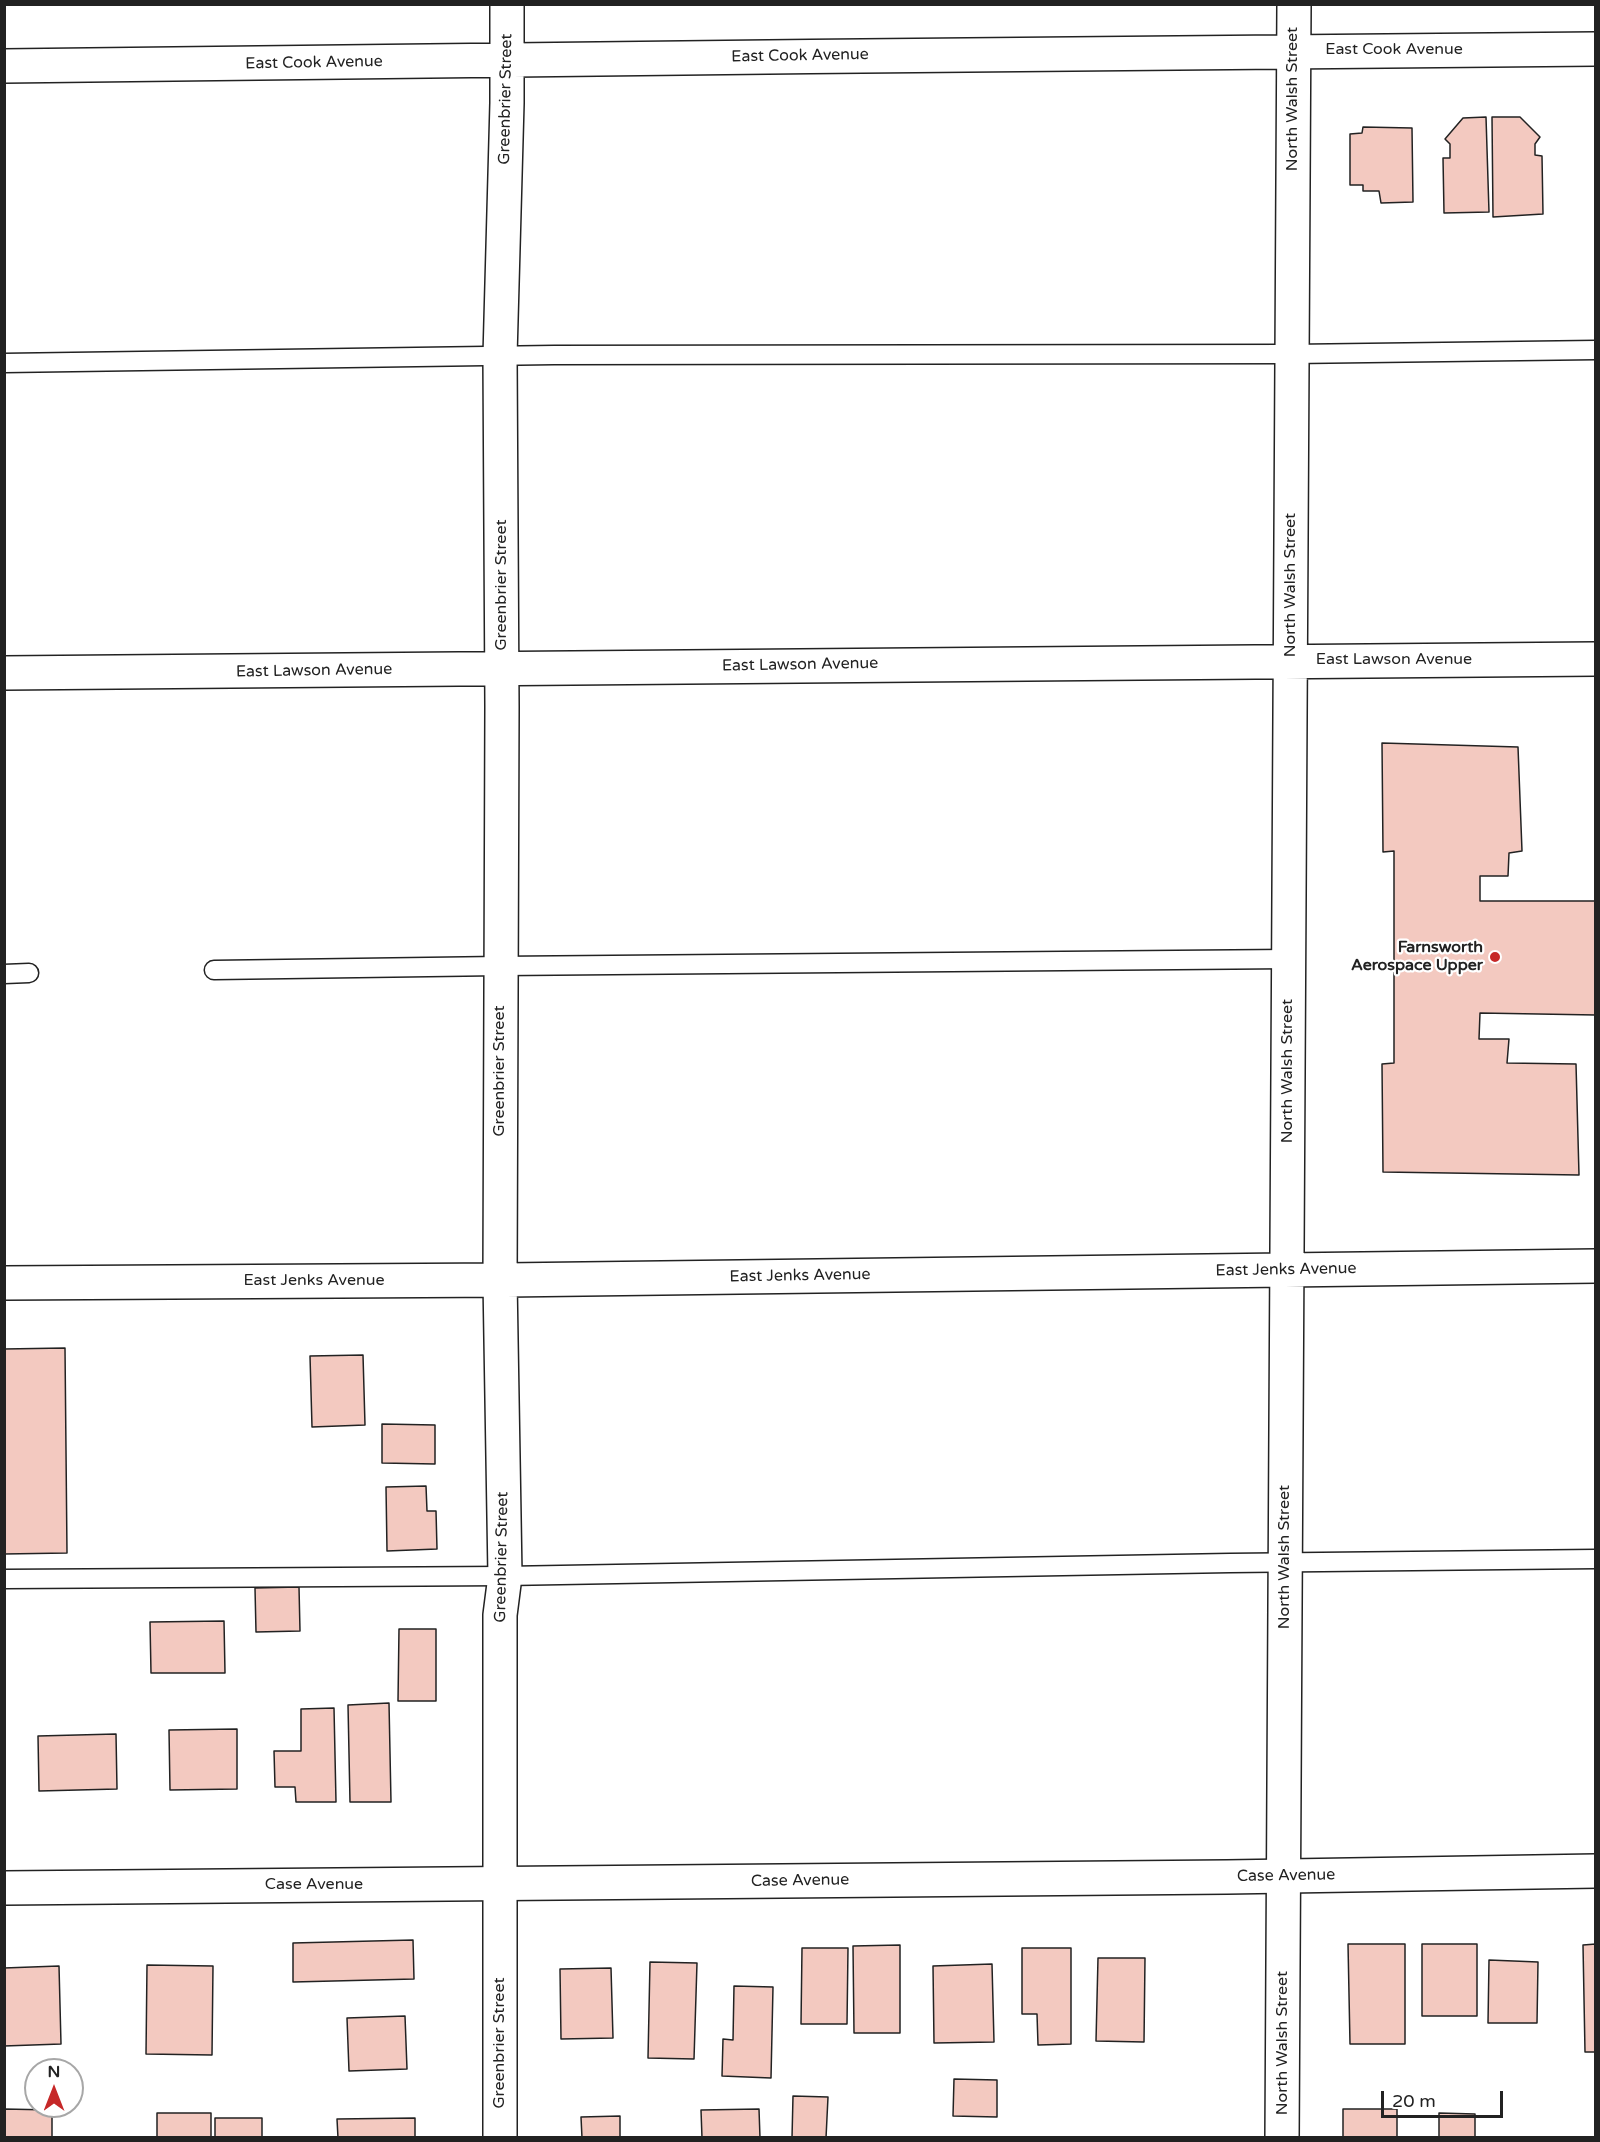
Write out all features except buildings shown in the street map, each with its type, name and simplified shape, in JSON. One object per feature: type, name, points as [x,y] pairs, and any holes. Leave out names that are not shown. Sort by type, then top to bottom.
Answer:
[{"type":"street","name":"Greenbrier Street","points":[[500,2138],[500,1615],[505,1576],[500,1280],[502,669],[500,356],[507,4]]},
{"type":"street","name":"North Walsh Street","points":[[1282,2138],[1294,4]]},
{"type":"street","name":"East Cook Avenue","points":[[4,66],[1596,49]]},
{"type":"street","name":"East Lawson Avenue","points":[[4,674],[1596,658]]},
{"type":"street","name":"East Jenks Avenue","points":[[4,1283],[500,1280],[1596,1266]]},
{"type":"street","name":"Case Avenue","points":[[4,1888],[1596,1871]]},
{"type":"lane","points":[[4,363],[500,356],[1292,354],[1596,350]]},
{"type":"lane","points":[[214,970],[1289,959]]},
{"type":"lane","points":[[4,974],[29,973]]},
{"type":"lane","points":[[4,1579],[505,1576],[1285,1562],[1596,1559]]},
{"type":"place","name":"Farnsworth Aerospace Upper","points":[[1495,957]]}]
